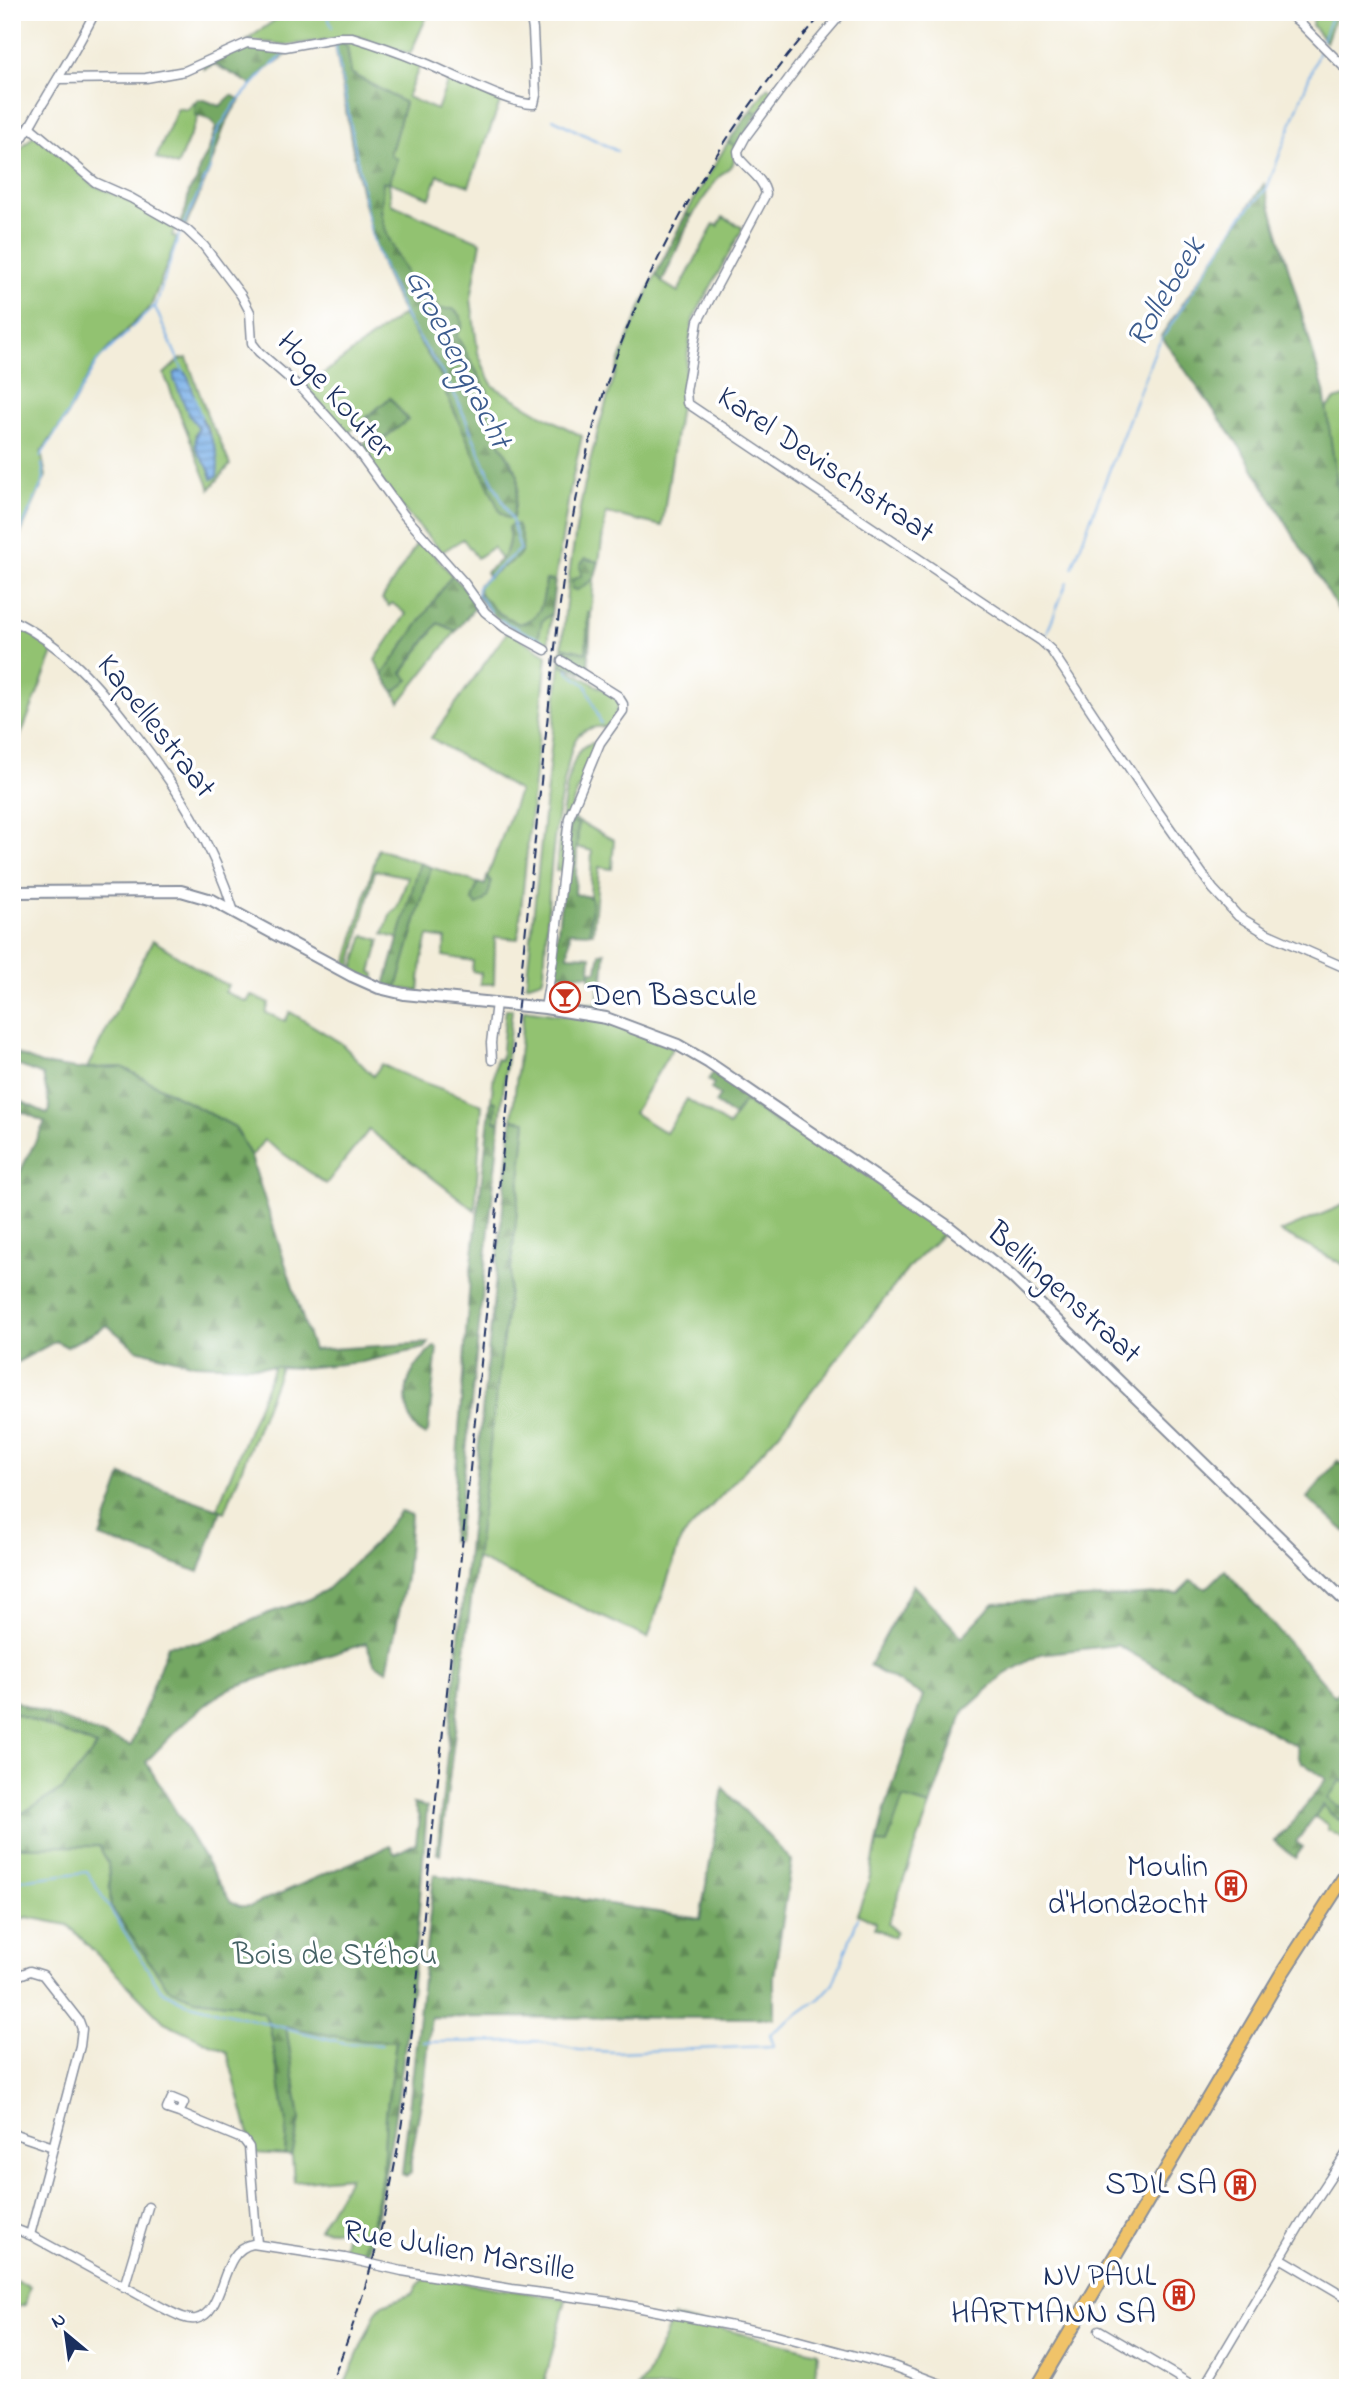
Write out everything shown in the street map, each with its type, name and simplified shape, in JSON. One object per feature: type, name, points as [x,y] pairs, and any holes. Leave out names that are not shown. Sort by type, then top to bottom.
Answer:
[{"type":"main road","points":[[1037,2388],[1281,1975],[1348,1871]]},
{"type":"street","points":[[12,151],[31,128],[94,12]]},
{"type":"street","points":[[58,79],[121,80],[158,76],[185,71],[235,47],[256,43],[285,47],[352,37],[421,61],[527,105],[534,104],[536,94],[530,12]]},
{"type":"street","name":"Karel Devischstraat","points":[[843,12],[741,144],[739,158],[761,181],[766,194],[698,321],[686,391],[687,403],[1041,641],[1051,650],[1213,889],[1238,916],[1276,938],[1348,969]]},
{"type":"street","points":[[1286,12],[1348,71]]},
{"type":"street","name":"Hoge Kouter","points":[[31,128],[95,182],[131,198],[187,230],[204,246],[241,295],[250,312],[252,343],[259,352],[305,392],[357,450],[404,515],[465,584],[485,612],[505,628],[545,650]]},
{"type":"street","name":"Kapellestraat","points":[[12,620],[54,645],[108,698],[198,823],[228,891],[234,912]]},
{"type":"street","points":[[545,1008],[552,971],[569,818],[600,743],[623,711],[623,704],[618,696],[562,661]]},
{"type":"street","points":[[216,902],[228,891]]},
{"type":"street","name":"Bellingenstraat","points":[[12,892],[194,893],[379,988],[404,994],[545,1008],[606,1018],[678,1045],[709,1063],[949,1227],[1011,1276],[1348,1604]]},
{"type":"street","points":[[492,1060],[491,1043],[496,1003]]},
{"type":"street","points":[[12,1978],[30,1972],[43,1975],[82,2029],[30,2235]]},
{"type":"street","points":[[12,2228],[30,2235],[165,2309],[195,2319],[207,2313],[236,2253],[244,2245],[257,2244],[249,2147],[243,2140],[179,2113]]},
{"type":"street","points":[[12,2133],[53,2147]]},
{"type":"street","points":[[1203,2388],[1313,2204],[1348,2151]]},
{"type":"street","points":[[124,2287],[148,2207]]},
{"type":"street","name":"Rue Julien Marsille","points":[[257,2244],[499,2287],[611,2302],[759,2332],[893,2366],[951,2388]]},
{"type":"street","points":[[1282,2259],[1348,2298]]},
{"type":"street","points":[[1099,2330],[1197,2388]]},
{"type":"green space","points":[[286,12],[429,12],[410,54],[356,36],[288,45],[247,40]]},
{"type":"green space","points":[[1316,12],[1337,12],[1326,42],[1312,25]]},
{"type":"green space","points":[[352,40],[421,63],[407,97],[437,110],[450,75],[501,100],[469,186],[438,175],[430,198],[389,182],[391,204],[481,242],[471,299],[478,353],[493,386],[582,436],[555,581],[546,580],[537,613],[533,618],[519,624],[488,604],[478,585],[510,563],[510,537],[505,556],[501,560],[493,547],[477,558],[463,539],[442,552],[404,510],[362,455],[407,420],[390,398],[347,434],[306,387],[403,314],[451,392],[446,394],[468,440],[512,515],[516,470],[500,443],[487,390],[456,335],[462,326],[453,309],[440,309],[420,280],[411,283],[384,222],[381,209],[383,183],[397,159],[390,155],[405,103],[351,73],[347,46],[343,43],[335,44],[335,41]]},
{"type":"green space","points":[[343,43],[347,46],[351,73],[405,103],[390,155],[397,159],[389,182],[383,182],[381,211],[385,231],[411,282],[420,280],[440,309],[453,309],[461,316],[462,326],[456,335],[487,390],[500,443],[518,475],[513,518],[507,518],[500,512],[446,393],[449,389],[388,282],[366,211],[349,128],[335,44]]},
{"type":"green space","points":[[243,47],[292,51],[265,70],[252,85],[214,64],[204,69],[203,65]]},
{"type":"green space","points":[[768,87],[774,92],[758,113],[751,110]]},
{"type":"green space","points":[[232,95],[240,100],[226,124],[186,226],[180,223],[189,191],[197,180],[199,168],[208,152],[216,127],[211,120],[195,115],[197,100],[202,99],[220,106]]},
{"type":"green space","points":[[197,100],[195,115],[198,117],[177,166],[156,158],[178,108],[187,110]]},
{"type":"green space","points":[[751,110],[758,113],[737,147],[728,142]]},
{"type":"green space","points":[[33,136],[38,136],[93,185],[124,198],[175,228],[172,236],[177,238],[151,306],[95,364],[65,419],[41,452],[46,476],[12,553],[12,157]]},
{"type":"green space","points":[[728,142],[737,147],[733,164],[717,179],[692,216],[686,214]]},
{"type":"green space","points":[[1264,184],[1324,391],[1343,525],[1348,540],[1348,626],[1242,450],[1161,336]]},
{"type":"green space","points":[[686,214],[692,216],[662,282],[656,274]]},
{"type":"green space","points":[[723,217],[743,228],[693,319],[662,526],[606,513],[599,562],[585,559],[577,590],[594,579],[591,613],[588,613],[587,653],[562,647],[573,551],[591,456],[604,409],[636,318],[656,274],[662,282],[678,292],[714,224],[718,226]]},
{"type":"green space","points":[[187,358],[210,423],[230,465],[210,489],[164,374],[179,360]],"holes":[[[188,376],[198,411],[209,430],[212,478],[195,435],[199,428],[189,415]]]},
{"type":"green space","points":[[1348,396],[1348,540],[1343,525],[1326,409],[1335,400]]},
{"type":"green space","points":[[390,398],[408,420],[362,455],[358,448],[378,431],[367,417]]},
{"type":"green space","points":[[512,524],[517,525],[521,536],[521,551],[518,557],[489,577],[486,572],[508,548],[509,527]]},
{"type":"green space","points":[[420,539],[452,575],[383,675],[375,660],[406,614],[392,603],[389,606],[382,599]]},
{"type":"green space","points":[[585,559],[599,562],[594,579],[577,590],[572,589],[572,580],[581,576],[580,565]]},
{"type":"green space","points":[[452,575],[469,593],[476,606],[456,631],[438,623],[402,673],[409,680],[394,692],[383,675]]},
{"type":"green space","points":[[546,580],[555,581],[551,614],[542,621],[538,639],[535,641],[495,616],[476,595],[479,593],[499,614],[519,624],[533,618],[537,613]]},
{"type":"green space","points":[[588,613],[591,613],[588,674],[560,664],[562,647],[586,653]]},
{"type":"green space","points":[[551,614],[548,647],[535,641],[542,620]]},
{"type":"green space","points":[[439,622],[456,631],[400,702],[394,692],[408,680],[402,674]]},
{"type":"green space","points":[[12,623],[55,648],[12,758]]},
{"type":"green space","points":[[508,631],[547,655],[518,939],[495,937],[494,984],[480,984],[481,973],[472,971],[473,961],[443,956],[446,939],[428,936],[419,991],[397,988],[431,867],[478,883],[472,900],[491,882],[487,878],[519,791],[431,738]]},
{"type":"green space","points":[[560,664],[614,696],[619,704],[613,721],[606,727],[595,727],[583,732],[573,745],[553,848],[544,974],[542,980],[526,985]]},
{"type":"green space","points":[[592,743],[596,745],[572,805],[562,871],[556,871],[563,806],[571,771],[582,748]]},
{"type":"green space","points":[[571,818],[614,840],[612,869],[599,867],[593,933],[590,933],[592,851],[577,847],[578,825],[570,822]]},
{"type":"green space","points":[[570,822],[578,824],[575,894],[590,897],[592,901],[590,933],[570,932],[568,955],[591,956],[589,975],[553,974]]},
{"type":"green space","points":[[378,849],[420,863],[400,939],[383,934],[390,915],[397,908],[408,877],[375,870],[351,966],[354,967],[364,935],[380,940],[371,972],[375,974],[374,981],[345,969]]},
{"type":"green space","points":[[420,863],[431,867],[397,988],[385,985]]},
{"type":"green space","points":[[487,878],[491,882],[489,893],[483,902],[477,905],[472,900],[478,883],[485,885]]},
{"type":"green space","points":[[153,940],[228,985],[225,992],[247,1002],[251,995],[269,1003],[266,1013],[285,1021],[290,1012],[341,1043],[373,1076],[382,1064],[482,1105],[475,1210],[369,1130],[326,1184],[264,1140],[251,1157],[235,1127],[122,1067],[87,1068]]},
{"type":"green space","points":[[605,952],[601,1008],[583,1007],[583,1003],[598,1004],[598,982],[590,981],[590,971],[597,971],[600,953]]},
{"type":"green space","points":[[506,1009],[512,1009],[500,1122],[495,1121],[491,1101],[496,1059],[501,1060]]},
{"type":"green space","points":[[524,1010],[601,1021],[673,1047],[634,1113],[666,1133],[687,1099],[729,1126],[744,1101],[778,1124],[783,1117],[946,1231],[911,1265],[779,1433],[681,1539],[648,1638],[475,1558],[508,1299],[526,1121],[512,1119]]},
{"type":"green space","points":[[12,1052],[41,1064],[77,1069],[122,1067],[235,1127],[251,1157],[313,1350],[429,1343],[425,1348],[362,1362],[303,1368],[194,1364],[136,1349],[107,1325],[67,1347],[56,1341],[12,1365],[12,1188],[45,1122],[12,1107],[12,1097],[48,1114],[50,1109],[43,1075],[12,1063]]},
{"type":"green space","points":[[715,1070],[783,1117],[778,1124],[744,1101],[734,1116],[715,1103],[720,1095],[711,1089],[714,1084],[708,1080]]},
{"type":"green space","points":[[491,1101],[496,1102],[495,1121],[500,1122],[457,1541],[451,1541],[470,1279]]},
{"type":"green space","points":[[512,1119],[526,1121],[508,1299],[440,1854],[437,1853]]},
{"type":"green space","points":[[1348,1203],[1348,1267],[1280,1232]]},
{"type":"green space","points":[[435,1346],[437,1348],[428,1432],[425,1435],[419,1432],[409,1414],[407,1385],[420,1361]]},
{"type":"green space","points":[[274,1367],[281,1367],[225,1512],[217,1509]]},
{"type":"green space","points":[[1338,1460],[1348,1467],[1346,1532],[1307,1498]]},
{"type":"green space","points":[[122,1475],[221,1510],[199,1572],[100,1537]]},
{"type":"green space","name":"Bois de Stéhou","points":[[400,1511],[411,1515],[406,1578],[387,1671],[374,1663],[366,1643],[231,1688],[196,1712],[146,1762],[230,1901],[240,1906],[251,1906],[390,1846],[395,1854],[416,1843],[419,1817],[413,1804],[427,1807],[413,1977],[399,2090],[367,2257],[361,2256],[374,2215],[383,2169],[386,2114],[396,2041],[366,2041],[286,2026],[300,2119],[292,2156],[285,2155],[287,2128],[270,2027],[264,2013],[235,2004],[195,1999],[168,1988],[111,1907],[108,1863],[99,1846],[12,1847],[12,1819],[63,1789],[97,1746],[12,1712],[12,1700],[131,1746],[168,1645],[197,1643],[213,1638],[326,1590],[373,1545]]},
{"type":"green space","points":[[1225,1570],[1335,1696],[1348,1679],[1348,1784],[1340,1780],[1328,1799],[1348,1812],[1342,1820],[1334,1817],[1323,1805],[1296,1842],[1303,1847],[1295,1858],[1274,1841],[1288,1828],[1326,1779],[1300,1761],[1296,1746],[1117,1645],[1040,1654],[1004,1675],[964,1711],[930,1806],[903,1798],[887,1844],[877,1843],[885,1809],[923,1695],[869,1666],[913,1585],[962,1637],[994,1603],[1178,1593],[1191,1580],[1206,1589]]},
{"type":"green space","points":[[12,1712],[97,1746],[63,1789],[12,1819]]},
{"type":"green space","points":[[1340,1780],[1348,1784],[1348,1841],[1327,1829],[1328,1825],[1315,1817],[1323,1805],[1339,1820],[1342,1807],[1327,1799]]},
{"type":"green space","points":[[723,1788],[792,1861],[774,1976],[774,2018],[431,2017],[411,2173],[407,2176],[402,2174],[434,1875],[700,1919]]},
{"type":"green space","points":[[903,1797],[930,1806],[888,1924],[896,1931],[893,1937],[874,1928],[875,1922],[857,1914],[868,1885],[877,1843],[887,1843]]},
{"type":"green space","points":[[99,1845],[108,1863],[111,1907],[168,1988],[195,1999],[235,2004],[264,2013],[270,2027],[287,2128],[285,2155],[254,2153],[227,2052],[164,2022],[68,1925],[27,1917],[12,1921],[12,1847]]},
{"type":"green space","points":[[286,2025],[368,2040],[396,2041],[386,2114],[383,2169],[374,2215],[361,2256],[343,2253],[347,2231],[319,2229],[350,2177],[294,2182],[292,2156],[300,2119]]},
{"type":"green space","points":[[427,2277],[566,2299],[543,2388],[343,2388],[376,2312],[382,2305],[413,2294]]},
{"type":"green space","points":[[12,2280],[30,2286],[25,2305],[12,2308]]},
{"type":"green space","points":[[673,2317],[818,2352],[815,2388],[638,2388],[646,2378]]},
{"type":"water","points":[[183,371],[188,379],[200,416],[215,447],[217,476],[212,479],[197,450],[196,437],[199,428],[189,415],[174,379],[174,374]]},
{"type":"waterway","name":"Groebengracht","points":[[326,12],[332,27]]},
{"type":"waterway","name":"Rollebeek","points":[[1322,40],[1333,12]]},
{"type":"waterway","name":"Groebengracht","points":[[335,42],[371,233],[408,321],[457,399],[512,520],[520,549],[478,586],[477,594],[491,612]]},
{"type":"waterway","points":[[184,224],[210,168],[213,143],[219,128],[235,104],[265,71],[287,52],[327,44]]},
{"type":"waterway","name":"Rollebeek","points":[[1072,568],[1156,348],[1240,218],[1267,188],[1319,51]]},
{"type":"waterway","points":[[553,119],[617,151]]},
{"type":"waterway","points":[[131,328],[156,305],[180,232]]},
{"type":"waterway","points":[[155,307],[183,371]]},
{"type":"waterway","points":[[40,457],[98,360],[128,332]]},
{"type":"waterway","points":[[194,396],[201,417]]},
{"type":"waterway","points":[[12,550],[44,479],[42,464]]},
{"type":"waterway","name":"Rollebeek","points":[[1046,635],[1067,582]]},
{"type":"waterway","name":"Groebengracht","points":[[500,620],[544,640]]},
{"type":"waterway","name":"Groebengracht","points":[[568,669],[569,673],[586,685],[601,723]]},
{"type":"waterway","points":[[12,1879],[87,1872],[161,1990],[186,2003],[345,2043],[382,2045]]},
{"type":"waterway","points":[[423,2042],[537,2041],[579,2050],[615,2052],[774,2046],[770,2034],[820,1998],[833,1984],[858,1918]]},
{"type":"railway","points":[[329,2388],[355,2319],[376,2250],[392,2180],[404,2108],[554,656],[565,564],[577,496],[599,409],[620,347],[645,286],[674,228],[743,116],[824,12]]},
{"type":"place","name":"Den Bascule","points":[[565,997]]},
{"type":"place","name":"Moulin d'Hondzocht","points":[[1231,1886]]},
{"type":"place","name":"SDIL SA","points":[[1240,2185]]},
{"type":"place","name":"NV PAUL HARTMANN SA","points":[[1179,2295]]}]
